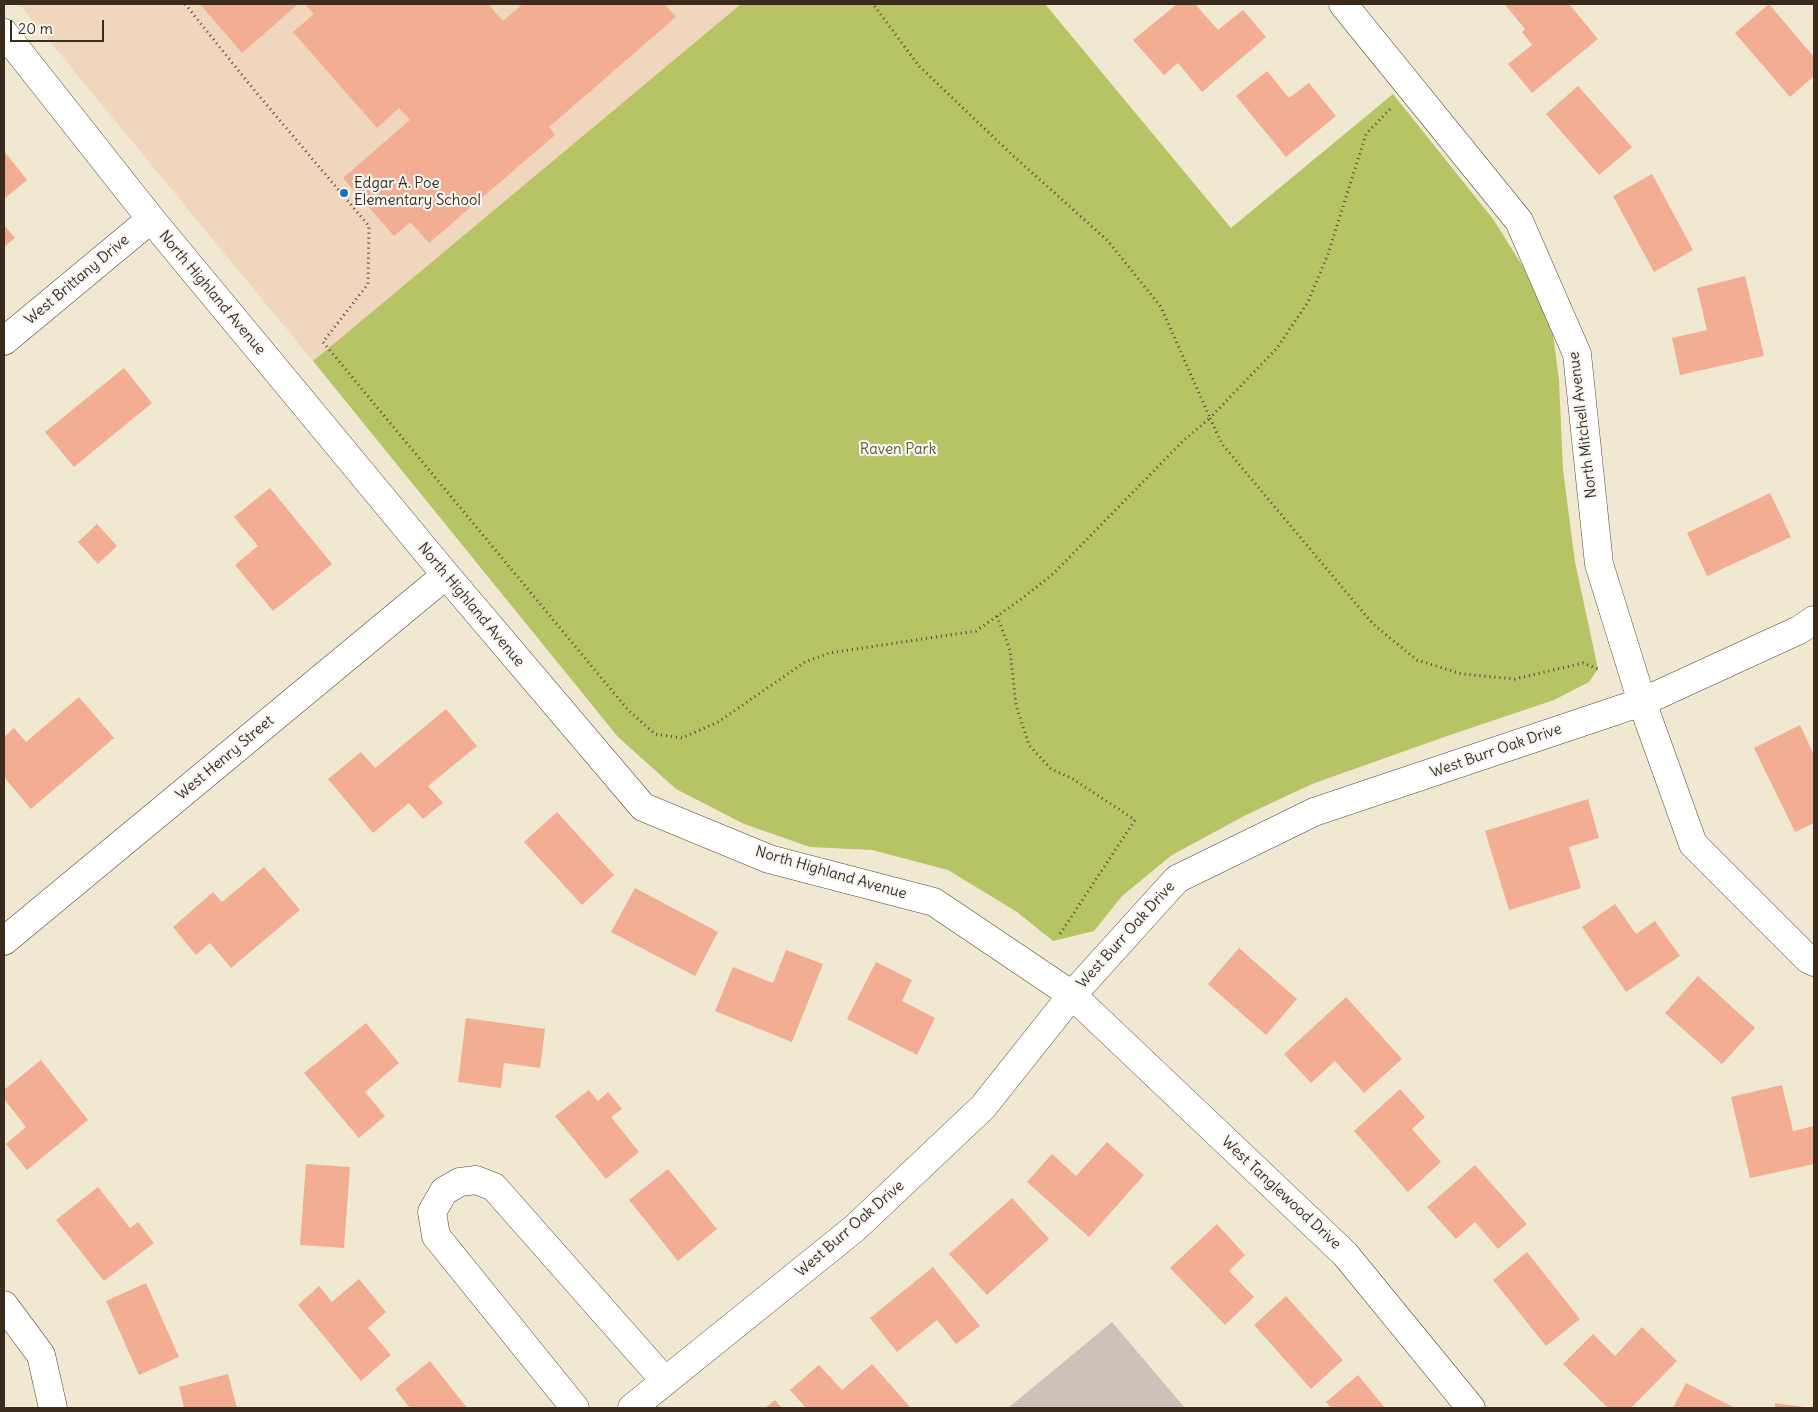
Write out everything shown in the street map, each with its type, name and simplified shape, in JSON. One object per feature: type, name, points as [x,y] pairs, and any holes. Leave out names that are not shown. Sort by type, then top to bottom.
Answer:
[{"type":"street","name":"North Mitchell Avenue","points":[[1343,4],[1519,221],[1577,354],[1599,564],[1642,702],[1693,844],[1808,959],[1814,962]]},
{"type":"street","name":"North Highland Avenue","points":[[4,33],[151,219],[446,575],[643,807],[769,859],[934,902],[1072,995]]},
{"type":"street","name":"West Brittany Drive","points":[[4,341],[151,219]]},
{"type":"street","name":"West Henry Street","points":[[4,942],[446,575]]},
{"type":"street","name":"West Burr Oak Drive","points":[[632,1408],[855,1228],[983,1108],[1072,995],[1177,879],[1314,812],[1642,702],[1799,630],[1814,620]]},
{"type":"street","name":"West Tanglewood Drive","points":[[1072,995],[1345,1254],[1471,1408]]},
{"type":"street","points":[[575,1408],[436,1236],[432,1212],[444,1191],[460,1182],[476,1180],[494,1187],[665,1381]]},
{"type":"street","points":[[4,1305],[41,1355],[53,1408]]},
{"type":"path","points":[[185,4],[255,91],[369,226],[368,284],[323,342],[628,710],[654,734],[682,738],[718,722],[805,662],[829,653],[976,630],[1020,600],[1052,574],[1184,440],[1210,418],[1277,348],[1308,302],[1328,254],[1366,134],[1394,105]]},
{"type":"path","points":[[873,4],[919,66],[1008,151],[1108,241],[1161,307],[1222,444],[1373,624],[1417,660],[1462,674],[1515,679],[1583,663],[1598,668]]},
{"type":"path","points":[[997,616],[1010,650],[1016,705],[1029,745],[1051,769],[1073,779],[1135,820],[1060,934]]},
{"type":"shaded area","name":"Edgar A. Poe Elementary School","points":[[19,4],[741,4],[313,361]]},
{"type":"shaded area","points":[[1112,1322],[1185,1408],[1008,1408]]},
{"type":"green space","name":"Raven Park","points":[[741,4],[1045,4],[1231,228],[1393,94],[1493,219],[1525,270],[1553,334],[1559,380],[1563,470],[1575,562],[1598,669],[1589,682],[1554,700],[1312,784],[1246,815],[1172,855],[1122,896],[1094,931],[1053,941],[1017,912],[948,870],[872,850],[810,847],[744,824],[676,789],[618,737],[313,361]]},
{"type":"building","points":[[200,4],[298,4],[242,53]]},
{"type":"building","points":[[305,4],[488,4],[503,21],[523,4],[664,4],[676,17],[549,127],[555,135],[429,243],[410,222],[394,236],[343,178],[410,120],[399,108],[377,128],[293,32],[314,14]]},
{"type":"building","points":[[1177,4],[1195,4],[1218,30],[1243,10],[1266,37],[1202,92],[1178,63],[1164,75],[1133,40]]},
{"type":"building","points":[[1508,4],[1569,4],[1598,39],[1532,93],[1508,64],[1532,45],[1522,32],[1525,29],[1506,6]]},
{"type":"building","points":[[1769,4],[1814,57],[1814,76],[1790,97],[1735,33]]},
{"type":"building","points":[[1267,71],[1289,98],[1309,83],[1336,116],[1286,157],[1236,96]]},
{"type":"building","points":[[1578,86],[1632,147],[1599,175],[1546,114]]},
{"type":"building","points":[[4,151],[27,180],[4,199]]},
{"type":"building","points":[[1652,174],[1693,250],[1654,272],[1613,196]]},
{"type":"building","points":[[4,225],[15,238],[4,247]]},
{"type":"building","points":[[1745,276],[1764,356],[1680,375],[1672,338],[1707,330],[1697,288]]},
{"type":"building","points":[[124,368],[152,403],[74,467],[45,432]]},
{"type":"building","points":[[270,488],[332,564],[273,611],[235,565],[258,546],[234,517]]},
{"type":"building","points":[[1770,493],[1791,537],[1707,576],[1687,533]]},
{"type":"building","points":[[97,524],[117,546],[98,564],[78,542]]},
{"type":"building","points":[[79,697],[114,738],[31,809],[4,777],[4,737],[14,728],[26,742]]},
{"type":"building","points":[[446,709],[477,746],[428,786],[443,803],[423,819],[409,803],[373,833],[328,779],[361,752],[375,768]]},
{"type":"building","points":[[1800,725],[1814,755],[1814,823],[1795,832],[1754,748]]},
{"type":"building","points":[[1588,799],[1599,838],[1569,847],[1581,888],[1509,910],[1485,831]]},
{"type":"building","points":[[557,812],[614,875],[582,905],[524,842]]},
{"type":"building","points":[[264,867],[300,910],[231,968],[210,943],[196,955],[173,927],[213,892],[222,902]]},
{"type":"building","points":[[635,888],[718,932],[695,976],[611,932]]},
{"type":"building","points":[[1615,904],[1636,934],[1655,921],[1680,956],[1626,992],[1582,927]]},
{"type":"building","points":[[1239,948],[1297,999],[1266,1035],[1208,984]]},
{"type":"building","points":[[786,950],[823,964],[792,1042],[715,1011],[733,967],[773,983]]},
{"type":"building","points":[[876,962],[912,980],[902,1001],[935,1018],[917,1055],[847,1019]]},
{"type":"building","points":[[1698,976],[1755,1028],[1722,1064],[1665,1013]]},
{"type":"building","points":[[1346,997],[1402,1059],[1364,1093],[1335,1061],[1311,1083],[1284,1054]]},
{"type":"building","points":[[466,1018],[545,1029],[540,1068],[504,1063],[501,1088],[458,1082]]},
{"type":"building","points":[[366,1023],[399,1063],[365,1092],[385,1116],[359,1138],[304,1073]]},
{"type":"building","points":[[41,1060],[88,1120],[27,1170],[6,1144],[26,1127],[4,1099],[4,1090]]},
{"type":"building","points":[[1782,1085],[1793,1131],[1814,1126],[1814,1164],[1750,1178],[1731,1097]]},
{"type":"building","points":[[1400,1089],[1425,1117],[1412,1129],[1441,1162],[1408,1192],[1354,1131]]},
{"type":"building","points":[[589,1090],[598,1101],[608,1092],[622,1109],[611,1117],[639,1152],[606,1179],[555,1116]]},
{"type":"building","points":[[1107,1142],[1144,1175],[1089,1237],[1027,1182],[1052,1154],[1076,1176]]},
{"type":"building","points":[[306,1164],[350,1167],[344,1248],[300,1245]]},
{"type":"building","points":[[1475,1165],[1527,1224],[1498,1249],[1475,1222],[1456,1239],[1427,1207]]},
{"type":"building","points":[[668,1169],[717,1229],[678,1261],[629,1200]]},
{"type":"building","points":[[98,1187],[130,1228],[138,1222],[154,1243],[104,1281],[56,1220]]},
{"type":"building","points":[[1012,1198],[1049,1239],[987,1295],[949,1254]]},
{"type":"building","points":[[1217,1224],[1245,1255],[1229,1271],[1254,1297],[1225,1325],[1170,1268]]},
{"type":"building","points":[[1527,1252],[1580,1319],[1546,1346],[1493,1280]]},
{"type":"building","points":[[933,1267],[980,1326],[956,1344],[937,1320],[897,1352],[870,1318]]},
{"type":"building","points":[[359,1279],[386,1312],[368,1328],[391,1355],[361,1381],[298,1305],[319,1286],[332,1302]]},
{"type":"building","points":[[146,1283],[179,1357],[139,1375],[106,1301]]},
{"type":"building","points":[[1286,1296],[1343,1360],[1311,1389],[1254,1325]]},
{"type":"building","points":[[1642,1327],[1677,1361],[1631,1408],[1608,1408],[1563,1364],[1593,1334],[1615,1356]]},
{"type":"building","points":[[430,1361],[467,1408],[410,1408],[395,1389]]},
{"type":"building","points":[[872,1364],[911,1408],[806,1408],[790,1390],[819,1365],[842,1390]]},
{"type":"building","points":[[228,1374],[237,1408],[184,1408],[179,1387]]},
{"type":"building","points":[[1358,1375],[1385,1408],[1331,1408],[1326,1402]]},
{"type":"building","points":[[1686,1383],[1735,1408],[1673,1408]]},
{"type":"building","points":[[775,1400],[782,1408],[765,1408]]},
{"type":"building","points":[[1775,1403],[1804,1407],[1804,1408],[1775,1408]]},
{"type":"place","name":"Edgar A. Poe Elementary School","points":[[344,193]]}]
